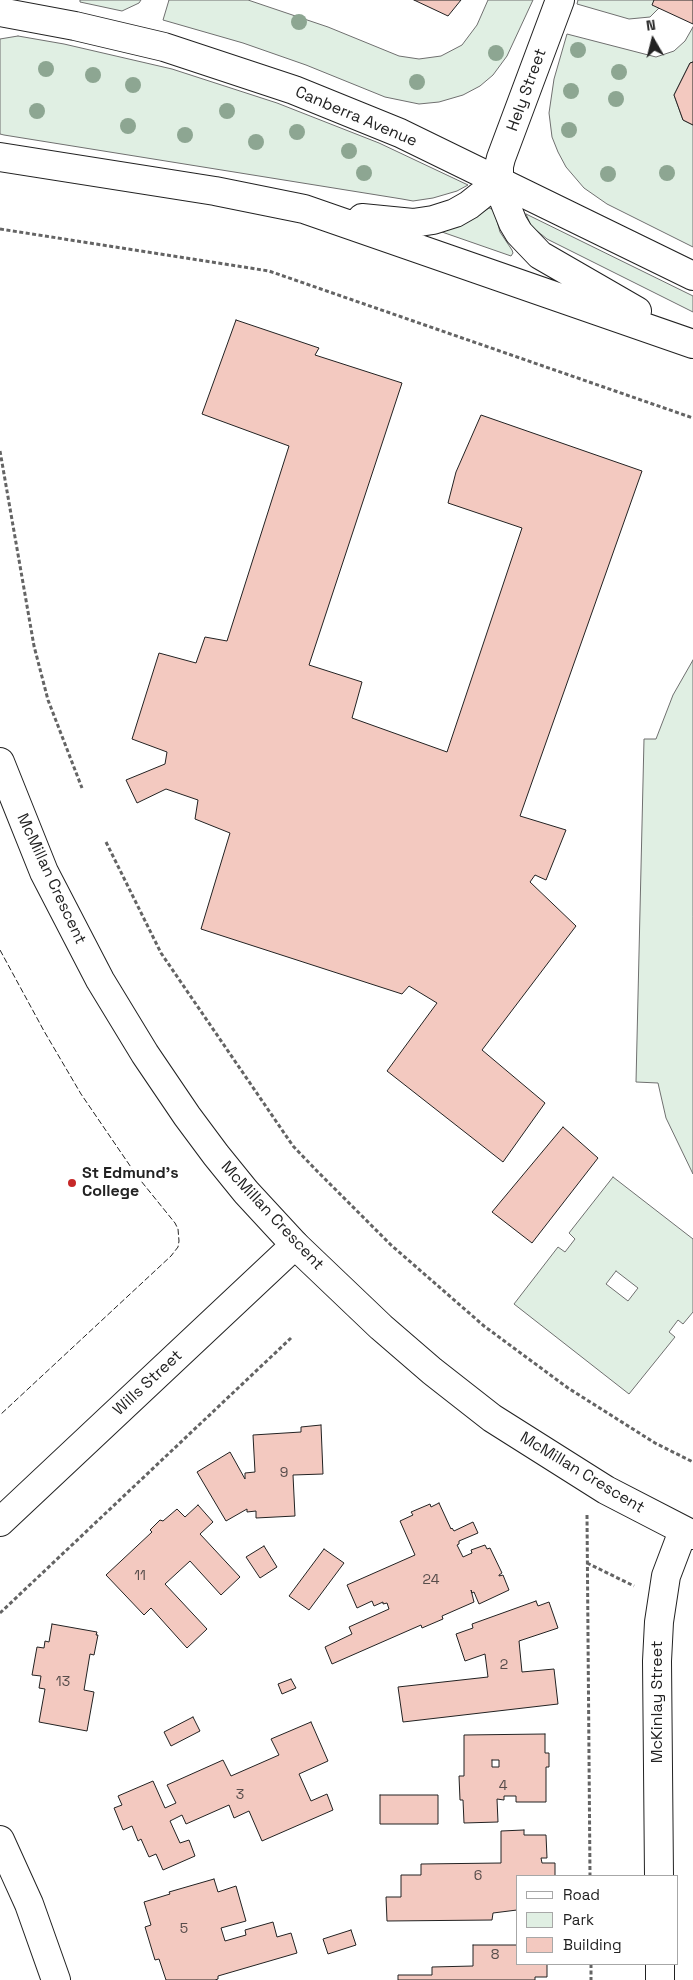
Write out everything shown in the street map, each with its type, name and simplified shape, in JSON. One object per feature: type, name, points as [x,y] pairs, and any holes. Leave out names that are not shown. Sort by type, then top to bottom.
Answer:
[{"type":"main road","name":"Hely Street","points":[[499,180],[501,158],[560,0]]},
{"type":"main road","name":"Canberra Avenue","points":[[0,12],[75,26],[164,48],[228,67],[294,90],[365,119],[499,180],[693,276]]},
{"type":"main road","points":[[0,157],[215,191],[304,209],[413,222],[426,221],[455,213],[469,205],[499,180],[503,198],[513,223],[519,233],[540,255],[693,343]]},
{"type":"main road","points":[[304,209],[693,343]]},
{"type":"main road","name":"McMillan Crescent","points":[[0,762],[44,872],[76,936],[113,1002],[145,1054],[202,1137],[246,1192],[295,1245],[375,1322],[432,1371],[492,1418],[586,1479],[688,1533]]},
{"type":"main road","name":"Wills Street","points":[[0,1522],[295,1245]]},
{"type":"main road","name":"McKinlay Street","points":[[659,1875],[657,1662],[659,1622],[666,1576],[688,1533]]},
{"type":"main road","points":[[0,1840],[29,1904],[56,1980]]},
{"type":"main road","points":[[660,1965],[660,1980]]},
{"type":"path","points":[[0,229],[269,270],[693,418]]},
{"type":"path","points":[[0,451],[34,646],[48,700],[82,788]]},
{"type":"path","points":[[106,842],[161,952],[293,1146],[391,1245],[484,1326],[568,1388],[655,1443],[693,1462]]},
{"type":"path","points":[[0,1613],[291,1338]]},
{"type":"path","points":[[586,1479],[590,1875]]},
{"type":"path","points":[[591,1965],[591,1980]]},
{"type":"green space","points":[[80,0],[141,0],[139,3],[122,11],[80,2]]},
{"type":"green space","points":[[169,0],[248,0],[328,27],[399,56],[419,59],[441,56],[462,45],[477,25],[488,0],[533,0],[507,56],[493,75],[480,86],[463,95],[439,102],[419,104],[385,97],[306,65],[243,43],[163,20]]},
{"type":"green space","points":[[578,0],[654,0],[659,8],[650,17],[629,19],[577,4]]},
{"type":"green space","points":[[693,27],[693,62],[690,63],[674,95],[683,120],[693,125],[693,247],[607,204],[584,188],[566,167],[558,152],[552,137],[549,113],[554,79],[567,34],[656,57],[674,51],[685,41]]},
{"type":"green space","points":[[18,36],[64,44],[172,69],[277,103],[379,143],[468,185],[457,191],[433,198],[413,201],[0,134],[0,39]]},
{"type":"green space","points":[[489,208],[494,210],[500,232],[512,250],[511,256],[442,232],[442,230],[475,217]]},
{"type":"green space","points":[[526,214],[693,296],[693,312],[547,239],[531,226]]},
{"type":"green space","points":[[693,660],[693,1174],[666,1118],[658,1083],[636,1082],[644,739],[656,739],[673,695]]},
{"type":"green space","points":[[613,1177],[693,1239],[693,1312],[683,1324],[678,1320],[669,1332],[675,1337],[629,1394],[514,1304],[558,1247],[565,1252],[575,1239],[569,1233]],"holes":[[[616,1271],[638,1288],[628,1301],[606,1284]]]},
{"type":"building","points":[[414,0],[461,0],[448,16]]},
{"type":"building","points":[[654,0],[693,0],[693,24],[652,5]]},
{"type":"building","points":[[693,62],[693,125],[683,120],[674,95],[690,63]]},
{"type":"building","points":[[236,320],[319,348],[315,355],[402,383],[309,665],[362,682],[352,718],[447,752],[522,528],[448,503],[456,472],[481,415],[642,471],[520,816],[566,830],[546,880],[535,875],[530,882],[576,926],[482,1050],[545,1103],[503,1162],[387,1071],[437,1003],[409,986],[402,994],[201,929],[230,833],[195,819],[198,800],[166,789],[137,803],[126,780],[165,764],[167,752],[132,739],[159,653],[196,663],[205,637],[227,641],[289,446],[202,414]]},
{"type":"building","points":[[563,1127],[598,1158],[532,1243],[492,1212]]},
{"type":"building","points":[[321,1425],[323,1474],[293,1475],[295,1516],[256,1518],[256,1511],[247,1512],[247,1509],[226,1521],[197,1472],[230,1452],[245,1479],[245,1473],[255,1472],[253,1435],[301,1432],[301,1427]]},
{"type":"building","points":[[439,1503],[451,1529],[454,1531],[473,1522],[478,1533],[459,1541],[457,1545],[463,1557],[472,1553],[471,1550],[485,1545],[487,1549],[490,1548],[502,1573],[499,1576],[503,1575],[509,1590],[479,1604],[474,1592],[472,1593],[471,1590],[474,1602],[442,1616],[443,1619],[422,1628],[421,1625],[332,1664],[325,1647],[352,1634],[349,1627],[389,1609],[387,1603],[383,1604],[383,1602],[374,1606],[372,1601],[357,1608],[347,1585],[415,1555],[400,1521],[413,1515],[411,1512],[430,1504],[431,1507]]},
{"type":"building","points":[[198,1505],[213,1522],[200,1534],[240,1577],[221,1595],[190,1561],[165,1584],[207,1629],[187,1648],[151,1608],[144,1615],[106,1575],[152,1532],[150,1530],[160,1520],[163,1521],[177,1509],[185,1517]]},
{"type":"building","points":[[264,1546],[277,1567],[260,1578],[246,1557]]},
{"type":"building","points":[[324,1549],[344,1563],[309,1610],[289,1596]]},
{"type":"building","points":[[536,1601],[538,1606],[549,1602],[558,1628],[519,1641],[522,1672],[554,1669],[558,1704],[403,1722],[398,1687],[488,1677],[485,1654],[465,1661],[456,1634],[473,1628],[472,1624]]},
{"type":"building","points":[[52,1624],[97,1632],[96,1635],[98,1635],[94,1655],[90,1654],[84,1690],[94,1692],[87,1731],[39,1722],[45,1689],[39,1688],[41,1676],[32,1675],[37,1647],[44,1648],[45,1641],[49,1642]]},
{"type":"building","points":[[291,1679],[296,1688],[282,1694],[278,1684]]},
{"type":"building","points":[[193,1717],[200,1731],[171,1746],[164,1732]]},
{"type":"building","points":[[311,1722],[328,1761],[299,1774],[311,1801],[327,1794],[333,1810],[262,1841],[249,1811],[234,1818],[229,1805],[186,1824],[182,1815],[170,1821],[180,1843],[189,1840],[195,1856],[163,1870],[156,1854],[149,1857],[141,1839],[138,1841],[132,1826],[123,1830],[114,1808],[122,1805],[118,1796],[153,1781],[165,1808],[176,1803],[167,1785],[223,1760],[231,1776],[279,1755],[271,1739]]},
{"type":"building","points":[[545,1734],[545,1753],[549,1753],[549,1767],[546,1767],[546,1802],[516,1802],[516,1796],[504,1796],[504,1800],[497,1799],[498,1822],[464,1823],[463,1800],[460,1800],[459,1776],[464,1776],[464,1735]],"holes":[[[492,1760],[499,1760],[499,1767],[492,1767]]]},
{"type":"building","points":[[380,1795],[438,1795],[438,1824],[380,1824]]},
{"type":"building","points":[[524,1830],[524,1835],[546,1835],[547,1858],[541,1858],[542,1863],[555,1863],[555,1875],[516,1875],[516,1910],[493,1913],[492,1920],[387,1921],[386,1897],[401,1897],[401,1875],[421,1875],[421,1864],[501,1863],[501,1831]]},
{"type":"building","points":[[214,1879],[218,1892],[236,1886],[246,1921],[221,1928],[225,1941],[246,1935],[245,1930],[273,1922],[277,1937],[291,1933],[297,1953],[218,1976],[218,1979],[215,1980],[166,1980],[159,1959],[155,1960],[145,1927],[151,1925],[144,1902],[170,1894],[169,1892]]},
{"type":"building","points":[[351,1930],[356,1945],[328,1954],[323,1939]]},
{"type":"building","points":[[473,1945],[516,1945],[516,1965],[547,1965],[547,1977],[535,1977],[535,1980],[398,1980],[398,1975],[432,1975],[432,1967],[473,1966]]},
{"type":"fence","points":[[0,950],[81,1094],[137,1176],[175,1223],[178,1229],[179,1241],[178,1247],[171,1256],[0,1415]]},
{"type":"place","name":"St Edmund's College","points":[[72,1183]]}]
